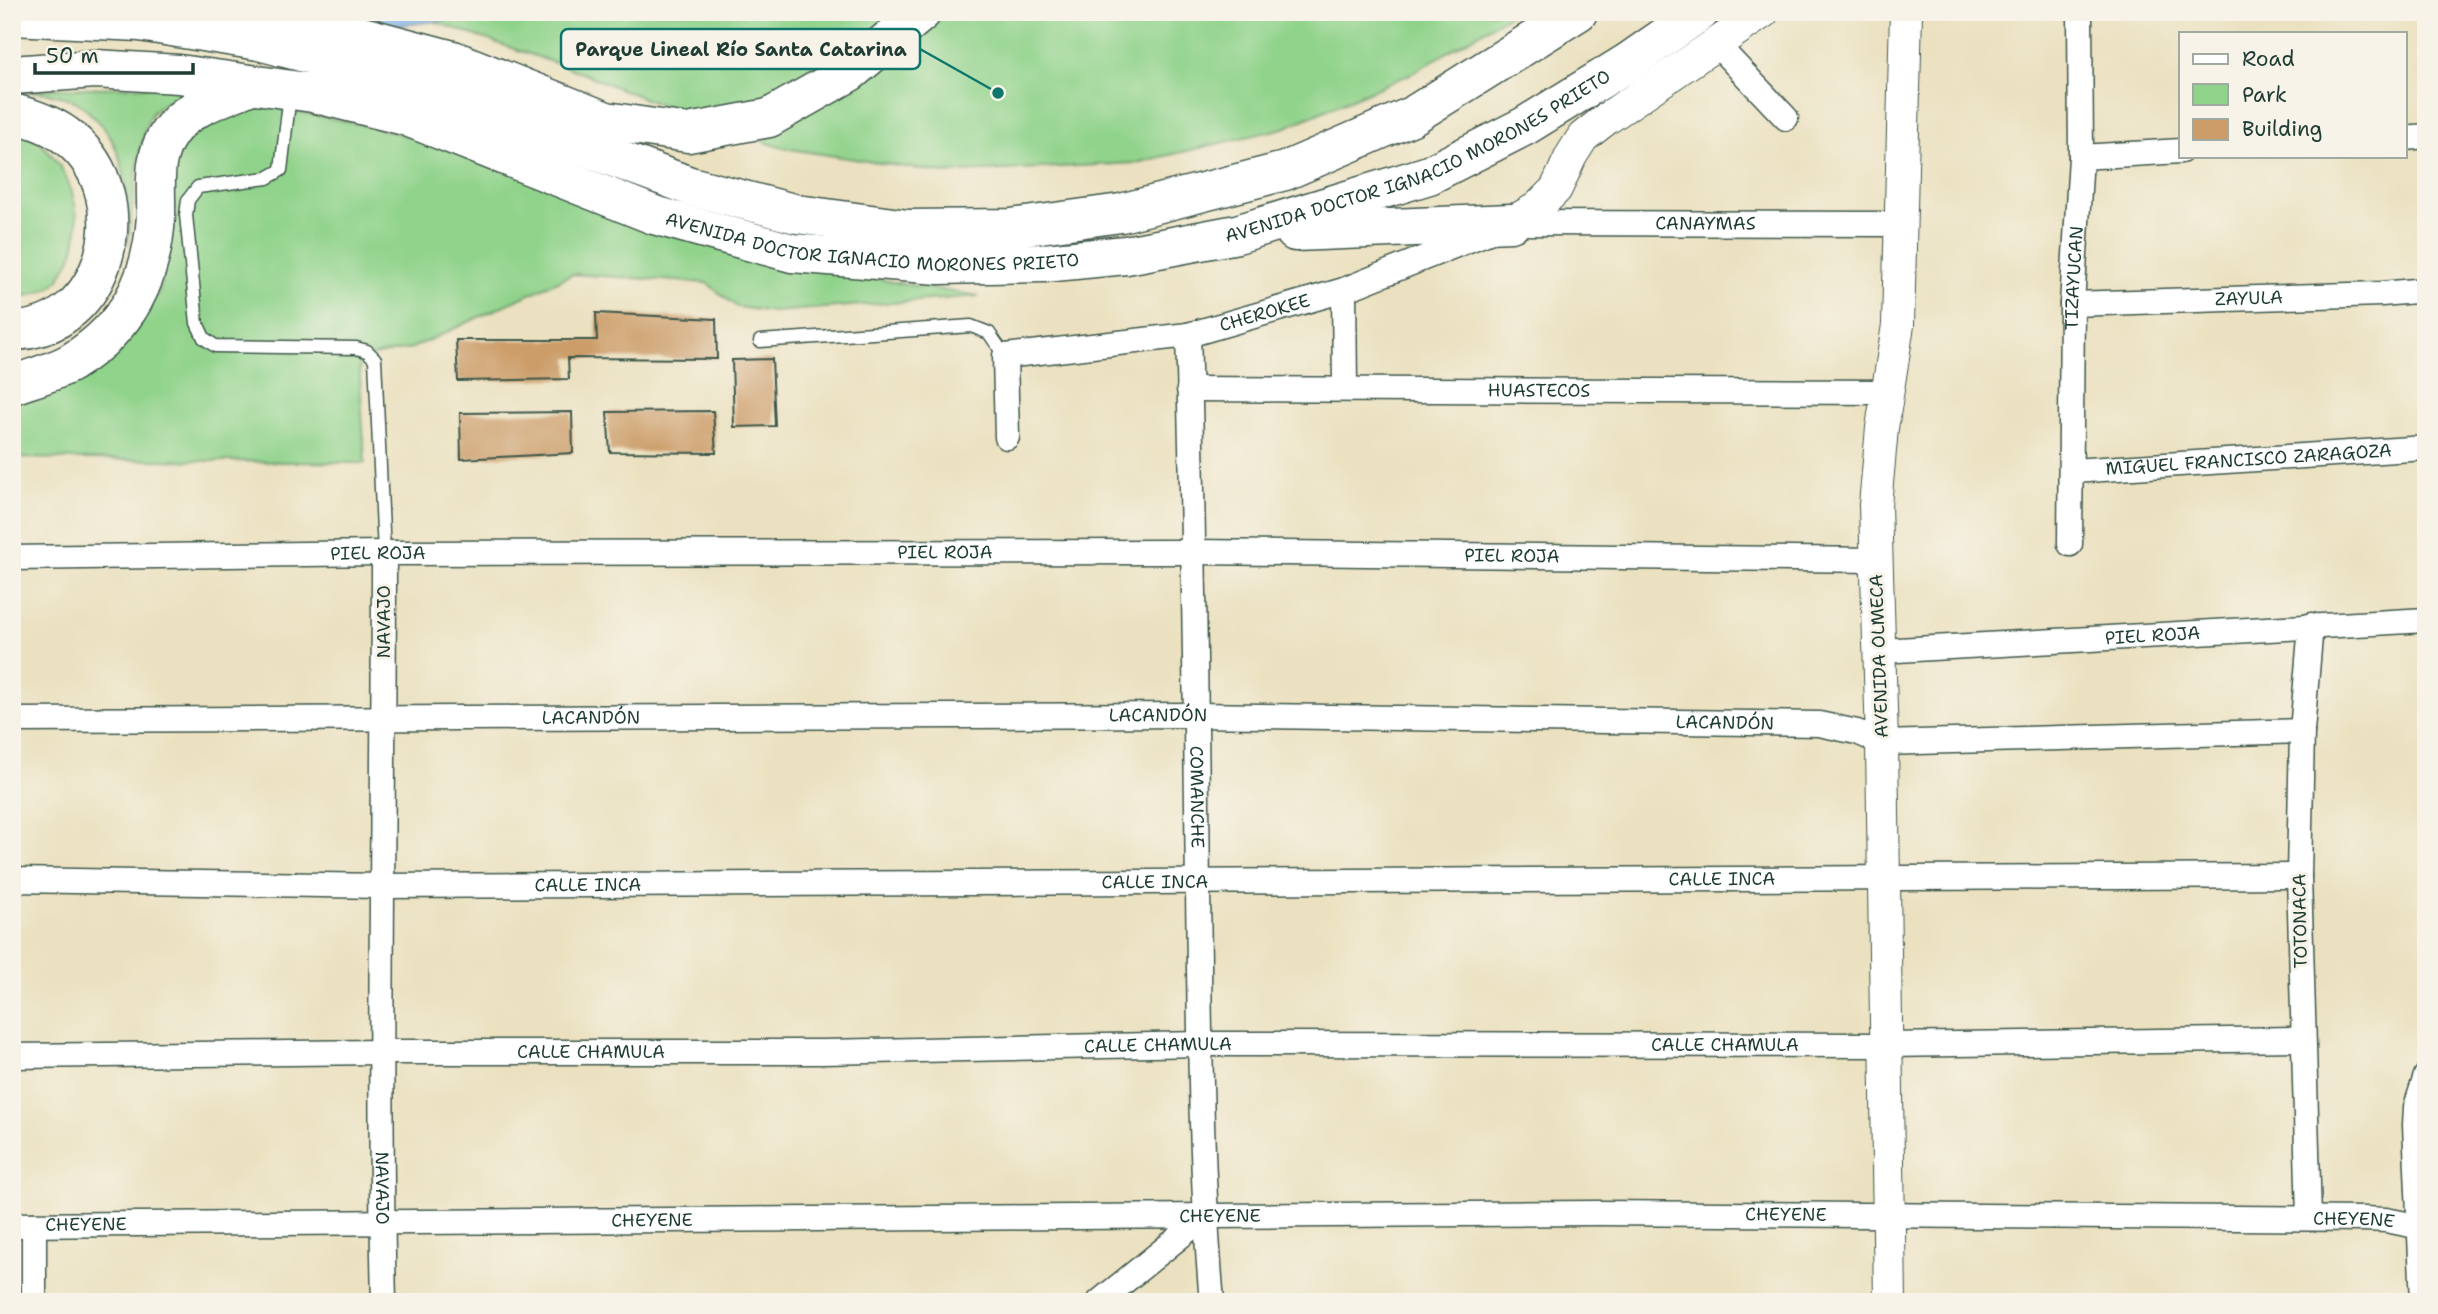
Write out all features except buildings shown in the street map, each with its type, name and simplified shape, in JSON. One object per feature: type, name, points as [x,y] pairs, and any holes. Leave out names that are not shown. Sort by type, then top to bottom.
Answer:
[{"type":"highway","points":[[272,12],[453,60],[606,121],[688,133],[769,118],[850,72],[922,12]]},
{"type":"highway","name":"AVENIDA DOCTOR IGNACIO MORONES PRIETO","points":[[12,16],[141,22],[259,41],[390,75],[690,186],[797,214],[908,229],[1011,228],[1121,213],[1285,171],[1412,116],[1568,19],[1606,12]]},
{"type":"highway","name":"AVENIDA DOCTOR IGNACIO MORONES PRIETO","points":[[12,75],[95,69],[179,74],[313,93],[405,116],[654,215],[792,253],[939,265],[1044,263],[1126,255],[1237,234],[1429,175],[1525,126],[1627,63],[1708,28]]},
{"type":"highway","points":[[12,384],[70,363],[106,338],[134,302],[149,267],[156,215],[154,183],[158,158],[169,134],[182,117],[251,85]]},
{"type":"highway","points":[[12,113],[37,119],[71,139],[91,162],[105,192],[109,229],[102,263],[85,296],[58,319],[23,331],[12,331]]},
{"type":"highway","points":[[1237,234],[1511,223]]},
{"type":"street","name":"AVENIDA DOCTOR IGNACIO MORONES PRIETO","points":[[1511,223],[1537,208],[1556,189],[1583,137],[1708,28],[1763,12]]},
{"type":"street","name":"AVENIDA OLMECA","points":[[1890,1302],[1882,743],[1875,560],[1877,479],[1898,325],[1906,12]]},
{"type":"street","name":"TIZAYUCAN","points":[[2070,544],[2072,304],[2081,157],[2080,12]]},
{"type":"street","points":[[1708,28],[1786,118]]},
{"type":"street","points":[[2406,138],[2426,136]]},
{"type":"street","points":[[2081,157],[2179,151]]},
{"type":"street","name":"CANAYMAS","points":[[1511,223],[1899,224]]},
{"type":"street","name":"CHEROKEE","points":[[1005,356],[1188,335],[1344,290],[1511,223]]},
{"type":"street","points":[[1344,290],[1345,388]]},
{"type":"street","name":"ZAYULA","points":[[2072,304],[2381,294],[2426,290]]},
{"type":"street","name":"COMANCHE","points":[[1188,335],[1204,1217],[1212,1302]]},
{"type":"street","points":[[1005,356],[1007,436]]},
{"type":"street","name":"HUASTECOS","points":[[1189,389],[1888,392]]},
{"type":"street","name":"MIGUEL FRANCISCO ZARAGOZA","points":[[2072,471],[2426,448]]},
{"type":"street","name":"PIEL ROJA","points":[[12,558],[384,554],[1194,552],[1875,560]]},
{"type":"street","name":"NAVAJO","points":[[384,554],[384,1302]]},
{"type":"street","name":"PIEL ROJA","points":[[1880,650],[2426,620]]},
{"type":"street","name":"TOTONACA","points":[[2309,1218],[2298,876],[2302,732],[2311,625]]},
{"type":"street","name":"LACANDÓN","points":[[12,720],[1195,715],[1819,724],[1838,726],[1882,743],[2302,732]]},
{"type":"street","name":"CALLE INCA","points":[[12,880],[382,886],[2298,876]]},
{"type":"street","name":"CALLE CHAMULA","points":[[12,1056],[383,1052],[823,1052],[1200,1044],[1887,1045],[2303,1039]]},
{"type":"street","points":[[2423,1302],[2416,1108],[2426,1076]]},
{"type":"street","name":"CHEYENE","points":[[23,1225],[1598,1213],[2309,1218],[2386,1220],[2422,1227]]},
{"type":"street","points":[[1099,1302],[1204,1217]]},
{"type":"street","points":[[23,1225],[34,1302]]},
{"type":"lane","name":"NAVAJO","points":[[291,90],[281,170],[267,178],[198,187],[188,200],[186,215],[197,323],[204,338],[215,346],[356,348],[367,351],[375,359],[384,554]]},
{"type":"lane","points":[[760,341],[971,326],[989,333],[1005,356]]},
{"type":"green space","points":[[407,12],[1515,12],[1412,73],[1284,128],[1136,163],[944,173],[783,148],[680,113],[567,67]]},
{"type":"green space","points":[[206,85],[164,103],[153,112],[148,121],[140,154],[128,245],[124,178],[121,162],[107,132],[84,107],[73,100],[47,93],[12,90]]},
{"type":"green space","points":[[257,104],[355,123],[477,153],[700,233],[892,282],[979,296],[773,312],[737,307],[707,283],[573,274],[412,348],[359,359],[365,463],[12,458],[12,399],[133,333],[158,294],[172,238],[168,188],[186,132],[227,108]]},
{"type":"green space","points":[[12,127],[31,136],[48,150],[61,168],[76,210],[77,232],[73,253],[54,285],[12,300]]},
{"type":"water","points":[[327,12],[513,12],[394,26]]},
{"type":"place","name":"Parque Lineal Río Santa Catarina","points":[[998,93]]}]
